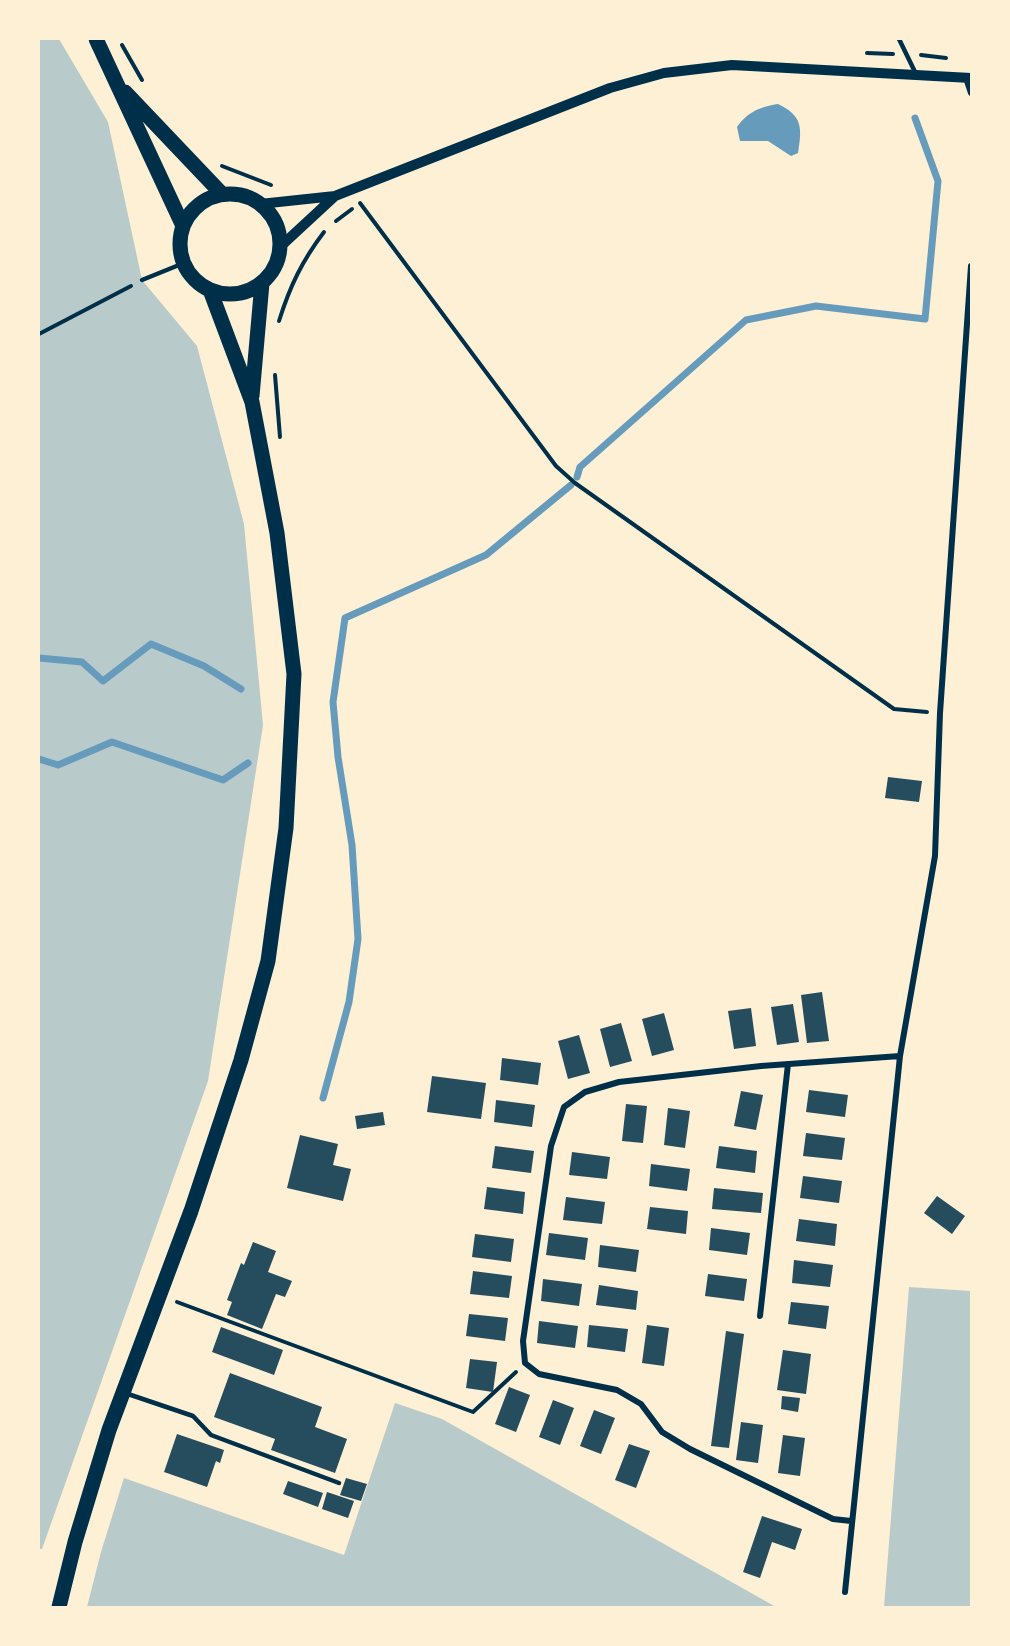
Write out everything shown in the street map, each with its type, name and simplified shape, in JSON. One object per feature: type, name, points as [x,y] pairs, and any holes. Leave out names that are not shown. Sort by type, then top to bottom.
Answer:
[{"type":"main road","points":[[96,39],[183,226]]},
{"type":"main road","points":[[114,81],[222,194]]},
{"type":"main road","points":[[222,194],[242,195],[260,204],[270,212],[278,230],[281,246],[277,264],[262,283],[246,292],[228,294],[210,290],[195,279],[184,263],[180,242],[183,226],[191,212],[203,201],[222,194]]},
{"type":"main road","points":[[252,402],[262,283]]},
{"type":"main road","points":[[59,1607],[79,1531],[110,1430],[191,1211],[241,1060],[268,962],[286,828],[294,674],[277,534],[252,402],[210,290]]},
{"type":"street","points":[[260,204],[335,196],[610,88],[664,73],[732,65],[916,74],[968,78],[971,93]]},
{"type":"street","points":[[281,246],[335,196]]},
{"type":"street","points":[[845,1592],[900,1056],[935,856],[940,713],[971,266]]},
{"type":"street","points":[[851,1521],[833,1519],[690,1449],[662,1432],[641,1404],[617,1390],[539,1374],[525,1363],[523,1341],[551,1146],[564,1107],[585,1092],[619,1082],[788,1064],[900,1056]]},
{"type":"street","points":[[760,1316],[788,1064]]},
{"type":"lane","points":[[899,39],[916,74]]},
{"type":"lane","points":[[142,280],[184,263]]},
{"type":"lane","points":[[124,1392],[193,1416],[211,1435],[339,1483]]},
{"type":"path","points":[[118,39],[145,86]]},
{"type":"path","points":[[213,162],[264,184],[273,185]]},
{"type":"path","points":[[362,202],[556,466],[894,709],[940,713]]},
{"type":"path","points":[[39,334],[142,280]]},
{"type":"path","points":[[177,1302],[472,1412],[525,1363]]},
{"type":"shaded area","points":[[39,39],[59,39],[108,122],[142,280],[197,346],[244,524],[263,725],[208,1081],[42,1549],[39,1549]]},
{"type":"shaded area","points":[[909,1287],[971,1291],[971,1607],[884,1607]]},
{"type":"shaded area","points":[[395,1403],[442,1419],[776,1607],[87,1607],[124,1478],[344,1555]]},
{"type":"water","points":[[778,104],[792,113],[799,124],[798,153],[791,156],[768,141],[740,141],[737,127],[745,118],[760,109]]},
{"type":"building","points":[[888,777],[922,781],[919,802],[885,798]]},
{"type":"building","points":[[822,992],[829,1041],[807,1043],[801,995]]},
{"type":"building","points":[[793,1004],[799,1042],[777,1045],[771,1007]]},
{"type":"building","points":[[751,1008],[756,1046],[734,1049],[728,1011]]},
{"type":"building","points":[[664,1013],[674,1050],[652,1056],[642,1019]]},
{"type":"building","points":[[621,1023],[632,1061],[610,1067],[600,1029]]},
{"type":"building","points":[[579,1035],[590,1073],[568,1079],[558,1041]]},
{"type":"building","points":[[502,1058],[541,1063],[538,1085],[500,1080]]},
{"type":"building","points":[[432,1076],[486,1083],[481,1119],[427,1112]]},
{"type":"building","points":[[809,1090],[848,1095],[845,1117],[806,1112]]},
{"type":"building","points":[[741,1091],[763,1095],[756,1130],[734,1126]]},
{"type":"building","points":[[496,1100],[535,1105],[532,1127],[494,1122]]},
{"type":"building","points":[[626,1104],[647,1106],[643,1143],[622,1141]]},
{"type":"building","points":[[668,1108],[690,1111],[685,1148],[664,1145]]},
{"type":"building","points":[[383,1112],[385,1125],[357,1129],[355,1116]]},
{"type":"building","points":[[806,1133],[845,1138],[842,1160],[803,1156]]},
{"type":"building","points":[[300,1135],[338,1144],[333,1165],[351,1169],[343,1201],[287,1188]]},
{"type":"building","points":[[495,1146],[534,1151],[531,1173],[492,1168]]},
{"type":"building","points":[[719,1146],[757,1151],[755,1173],[716,1168]]},
{"type":"building","points":[[572,1152],[610,1157],[607,1179],[569,1175]]},
{"type":"building","points":[[651,1164],[690,1169],[687,1191],[649,1186]]},
{"type":"building","points":[[803,1176],[842,1181],[839,1203],[800,1198]]},
{"type":"building","points":[[487,1187],[525,1192],[523,1214],[484,1209]]},
{"type":"building","points":[[714,1188],[763,1193],[761,1213],[712,1209]]},
{"type":"building","points":[[937,1196],[965,1216],[952,1234],[924,1213]]},
{"type":"building","points":[[566,1197],[605,1202],[602,1224],[563,1220]]},
{"type":"building","points":[[650,1207],[688,1211],[686,1234],[647,1229]]},
{"type":"building","points":[[799,1219],[837,1224],[835,1246],[796,1241]]},
{"type":"building","points":[[711,1228],[750,1233],[747,1255],[709,1250]]},
{"type":"building","points":[[549,1233],[588,1238],[585,1260],[546,1255]]},
{"type":"building","points":[[475,1234],[514,1239],[511,1262],[472,1257]]},
{"type":"building","points":[[253,1242],[276,1251],[268,1272],[292,1281],[285,1297],[276,1294],[262,1329],[227,1315],[232,1302],[227,1300],[241,1263],[244,1265]]},
{"type":"building","points":[[600,1245],[639,1250],[636,1272],[598,1267]]},
{"type":"building","points":[[794,1260],[833,1265],[830,1287],[792,1283]]},
{"type":"building","points":[[473,1271],[512,1276],[509,1298],[470,1294]]},
{"type":"building","points":[[708,1274],[747,1279],[744,1301],[705,1296]]},
{"type":"building","points":[[543,1279],[582,1284],[579,1306],[541,1301]]},
{"type":"building","points":[[599,1285],[638,1291],[636,1310],[596,1305]]},
{"type":"building","points":[[791,1302],[829,1306],[826,1329],[788,1324]]},
{"type":"building","points":[[469,1314],[508,1318],[505,1341],[466,1336]]},
{"type":"building","points":[[539,1321],[578,1326],[575,1348],[537,1343]]},
{"type":"building","points":[[589,1325],[628,1329],[625,1352],[587,1347]]},
{"type":"building","points":[[647,1325],[669,1328],[664,1366],[642,1363]]},
{"type":"building","points":[[221,1327],[283,1350],[274,1375],[212,1352]]},
{"type":"building","points":[[726,1331],[744,1334],[729,1448],[711,1446]]},
{"type":"building","points":[[783,1350],[811,1354],[806,1394],[777,1390]]},
{"type":"building","points":[[470,1359],[497,1362],[493,1392],[466,1388]]},
{"type":"building","points":[[230,1373],[322,1407],[315,1427],[347,1439],[335,1473],[271,1450],[275,1439],[214,1417]]},
{"type":"building","points":[[509,1387],[530,1395],[516,1432],[495,1424]]},
{"type":"building","points":[[782,1396],[800,1398],[798,1412],[781,1409]]},
{"type":"building","points":[[553,1400],[574,1408],[560,1445],[539,1437]]},
{"type":"building","points":[[594,1410],[615,1418],[601,1454],[580,1446]]},
{"type":"building","points":[[741,1422],[763,1425],[758,1463],[736,1460]]},
{"type":"building","points":[[177,1434],[224,1450],[220,1463],[216,1461],[207,1487],[164,1472]]},
{"type":"building","points":[[783,1435],[805,1438],[800,1476],[778,1473]]},
{"type":"building","points":[[629,1444],[650,1451],[636,1488],[615,1480]]},
{"type":"building","points":[[346,1478],[367,1484],[361,1501],[340,1495]]},
{"type":"building","points":[[288,1481],[323,1493],[318,1507],[283,1494]]},
{"type":"building","points":[[327,1492],[354,1501],[348,1518],[322,1509]]},
{"type":"building","points":[[762,1516],[802,1529],[795,1550],[772,1542],[760,1578],[743,1572]]},
{"type":"waterway","points":[[577,477],[580,467],[746,320],[816,306],[925,319],[938,181],[915,118]]},
{"type":"waterway","points":[[323,1098],[349,1002],[358,939],[352,845],[338,757],[333,702],[345,618],[486,555],[571,485]]},
{"type":"waterway","points":[[39,658],[82,662],[103,681],[151,644],[204,666],[241,689]]},
{"type":"waterway","points":[[39,759],[58,765],[112,742],[223,780],[248,763]]}]
